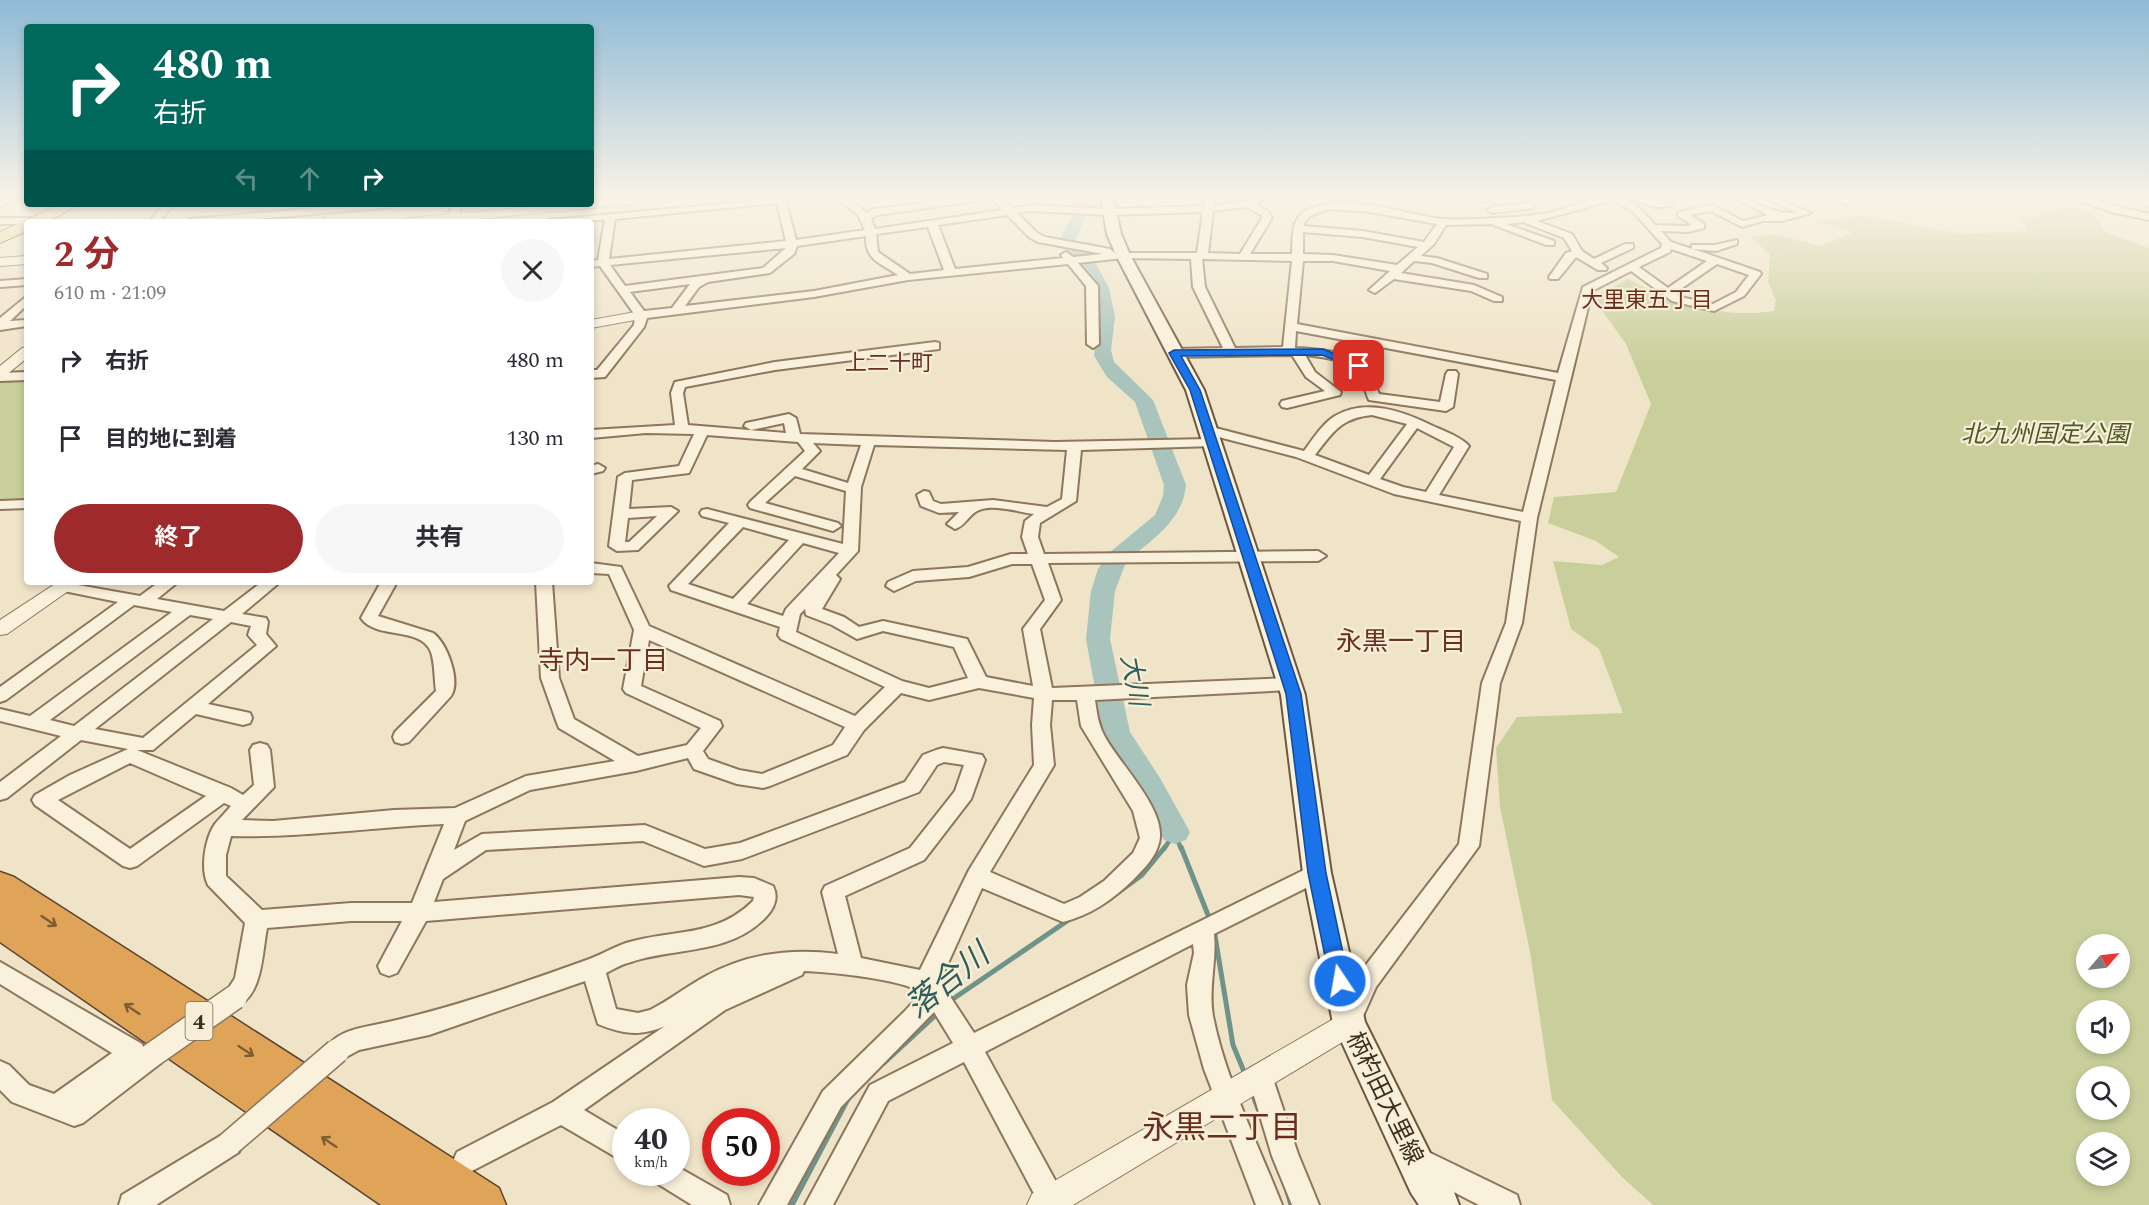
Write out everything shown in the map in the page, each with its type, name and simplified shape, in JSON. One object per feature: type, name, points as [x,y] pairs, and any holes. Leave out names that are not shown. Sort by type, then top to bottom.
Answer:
[{"type":"highway","name":"4","points":[[0,888],[183,1011],[389,1162],[423,1205]]},
{"type":"highway","name":"4","points":[[0,920],[389,1162],[482,1205]]},
{"type":"main road","name":"柄杓田大里線","points":[[1123,255],[1195,390],[1290,684],[1317,873],[1348,1023],[1424,1180],[1441,1205]]},
{"type":"street","points":[[597,264],[692,254]]},
{"type":"street","points":[[621,290],[766,271],[787,254]]},
{"type":"street","points":[[873,254],[908,277]]},
{"type":"street","points":[[944,254],[951,274]]},
{"type":"street","points":[[1287,404],[1335,392],[1310,374],[1292,351],[1290,326],[1298,254]]},
{"type":"street","points":[[1375,290],[1415,254]]},
{"type":"street","points":[[1554,278],[1570,255],[1573,254]]},
{"type":"street","points":[[1580,254],[1614,276]]},
{"type":"street","points":[[1593,263],[1612,254]]},
{"type":"street","points":[[1074,446],[1069,501],[1033,521],[1030,537],[1040,559],[1053,600],[1030,629],[1044,694],[1041,725],[1044,765],[977,876],[931,972],[932,987],[969,1047],[1048,1202],[1348,1023],[1367,981],[1469,846],[1491,683],[1514,623],[1529,519],[1587,289],[1657,254]]},
{"type":"street","points":[[1633,268],[1676,299],[1714,308],[1740,294],[1756,273],[1701,254]]},
{"type":"street","points":[[594,323],[676,310],[814,294],[908,277],[951,274],[1069,258],[1123,255],[1333,258],[1474,288],[1498,298]]},
{"type":"street","points":[[1199,256],[1199,287],[1231,352]]},
{"type":"street","points":[[1069,258],[1092,286],[1093,344]]},
{"type":"street","points":[[1411,258],[1433,260],[1483,276]]},
{"type":"street","points":[[0,262],[24,260]]},
{"type":"street","points":[[1667,294],[1717,260]]},
{"type":"street","points":[[594,374],[601,374],[640,325],[641,315],[597,264]]},
{"type":"street","points":[[676,310],[695,285],[708,278]]},
{"type":"street","points":[[0,284],[24,282]]},
{"type":"street","points":[[0,325],[24,302]]},
{"type":"street","points":[[0,325],[24,323]]},
{"type":"street","points":[[1290,326],[1563,378]]},
{"type":"street","points":[[682,429],[677,393],[680,385],[712,376],[779,365],[935,346]]},
{"type":"street","points":[[1174,353],[1323,352],[1359,366],[1371,385],[1374,397],[1446,407],[1452,374]]},
{"type":"street","points":[[0,373],[24,353]]},
{"type":"street","points":[[0,377],[24,376]]},
{"type":"street","points":[[1307,456],[1339,418],[1375,410],[1414,423],[1462,446],[1430,497]]},
{"type":"street","points":[[751,426],[789,418],[798,438],[813,451],[755,505],[833,526]]},
{"type":"street","points":[[1374,477],[1414,423]]},
{"type":"street","points":[[594,434],[616,430],[682,429],[744,436],[1140,447],[1209,437],[1307,456],[1399,491],[1529,519]]},
{"type":"street","points":[[594,444],[605,440],[616,430]]},
{"type":"street","points":[[621,514],[626,477],[684,470],[702,430]]},
{"type":"street","points":[[868,440],[854,487],[850,551],[812,611],[838,621],[857,633],[884,626],[961,643],[979,682]]},
{"type":"street","points":[[792,471],[846,487]]},
{"type":"street","points":[[924,495],[926,503],[939,509],[993,504],[1048,512]]},
{"type":"street","points":[[0,505],[24,504]]},
{"type":"street","points":[[955,524],[973,507]]},
{"type":"street","points":[[708,513],[850,551]]},
{"type":"street","points":[[740,521],[677,586],[789,624]]},
{"type":"street","points":[[736,606],[800,537]]},
{"type":"street","points":[[850,551],[822,578],[792,613],[787,635],[897,686],[929,694],[979,682],[1044,694],[1085,694],[1290,684]]},
{"type":"street","points":[[894,586],[913,576],[969,572],[1011,559],[1318,556]]},
{"type":"street","points":[[223,828],[273,829],[394,818],[457,816],[526,783],[636,764],[693,750],[713,726],[632,689],[642,630],[615,570],[594,568]]},
{"type":"street","points":[[0,629],[66,585]]},
{"type":"street","points":[[0,715],[77,733],[146,745],[267,646],[257,635],[260,622],[137,601],[72,585]]},
{"type":"street","points":[[0,696],[137,601],[165,585]]},
{"type":"street","points":[[0,793],[268,585]]},
{"type":"street","points":[[387,585],[369,618],[377,625],[425,634],[439,648],[445,692],[402,737]]},
{"type":"street","points":[[544,585],[550,678],[566,723],[636,764]]},
{"type":"street","points":[[33,723],[186,610]]},
{"type":"street","points":[[642,630],[857,725]]},
{"type":"street","points":[[693,750],[701,764],[737,777],[763,781],[840,750],[857,725],[897,686]]},
{"type":"street","points":[[977,876],[1063,913],[1075,911],[1114,886],[1144,855],[1150,839],[1147,824],[1136,800],[1090,726],[1085,694]]},
{"type":"street","points":[[193,707],[243,718]]},
{"type":"street","points":[[132,1205],[230,1143],[354,1040],[429,1024],[593,968],[629,952],[713,937],[747,922],[764,905],[765,892],[754,887],[739,886],[419,912],[351,912],[257,920],[216,879],[214,854],[223,828],[264,787],[260,750]]},
{"type":"street","points":[[224,793],[130,860],[42,800],[77,780],[130,755],[224,793],[245,804]]},
{"type":"street","points":[[435,873],[482,842],[645,833],[704,858],[742,851],[912,788],[930,760],[943,755],[975,760],[964,794],[916,854],[833,892],[852,965]]},
{"type":"street","points":[[389,966],[419,912],[457,816]]},
{"type":"street","points":[[818,1205],[879,1093],[1317,873]]},
{"type":"street","points":[[0,1073],[21,1094],[74,1114],[152,1055],[235,997],[246,981],[257,920]]},
{"type":"street","points":[[1202,929],[1205,953],[1199,985],[1200,1016],[1215,1069],[1243,1086],[1285,1156],[1306,1205]]},
{"type":"street","points":[[593,968],[606,1016],[614,1021],[629,1024],[653,1019],[679,1008],[723,977],[754,966],[818,960],[852,965],[932,987]]},
{"type":"street","points":[[466,1161],[562,1111],[717,1003],[778,974],[818,960]]},
{"type":"street","points":[[0,972],[133,1052],[58,1107]]},
{"type":"street","points":[[772,1205],[832,1099],[913,1018],[932,987]]},
{"type":"street","points":[[1243,1086],[1269,1205]]},
{"type":"street","points":[[562,1111],[612,1141]]},
{"type":"street","points":[[1413,1158],[1507,1205]]},
{"type":"street","points":[[686,1186],[717,1205]]},
{"type":"green space","name":"北九州国定公園","points":[[1769,254],[2149,254],[2149,1205],[1653,1205],[1622,1177],[1552,1100],[1530,952],[1500,807],[1496,748],[1517,717],[1623,713],[1599,649],[1571,629],[1553,561],[1602,565],[1619,557],[1596,541],[1548,523],[1554,497],[1616,492],[1651,404],[1626,344],[1593,298],[1628,279],[1680,302],[1698,307],[1735,313],[1774,311],[1776,300],[1768,282]]},
{"type":"green space","points":[[24,378],[24,501],[0,502],[0,380]]},
{"type":"waterway","name":"大川","points":[[1078,254],[1091,268],[1103,295],[1107,317],[1102,345],[1105,362],[1113,373],[1144,400],[1175,485],[1174,496],[1164,518],[1117,558],[1110,569],[1103,591],[1098,639],[1117,733],[1175,832]]},
{"type":"waterway","name":"落合川","points":[[1164,849],[1175,832]]},
{"type":"waterway","name":"大川","points":[[1175,833],[1181,849]]},
{"type":"waterway","name":"落合川","points":[[1116,894],[1142,875],[1165,847]]},
{"type":"waterway","name":"大川","points":[[1181,847],[1210,920]]},
{"type":"waterway","name":"落合川","points":[[950,1001],[1070,919]]},
{"type":"waterway","name":"大川","points":[[1214,930],[1233,1045],[1245,1074]]},
{"type":"waterway","name":"落合川","points":[[884,1063],[938,1013]]},
{"type":"waterway","name":"大川","points":[[1252,1093],[1259,1111]]},
{"type":"waterway","name":"落合川","points":[[792,1205],[849,1097]]},
{"type":"waterway","name":"大川","points":[[1287,1191],[1291,1205]]},
{"type":"district","name":"大里東五丁目","points":[[1647,299]]},
{"type":"district","name":"上二十町","points":[[889,362]]},
{"type":"district","name":"永黒一丁目","points":[[1401,641]]},
{"type":"district","name":"寺内一丁目","points":[[603,660]]},
{"type":"district","name":"永黒二丁目","points":[[1222,1127]]},
{"type":"route","points":[[1340,981],[1317,873],[1293,694],[1250,558],[1210,443],[1195,390],[1174,353],[1323,352],[1359,366]]}]
